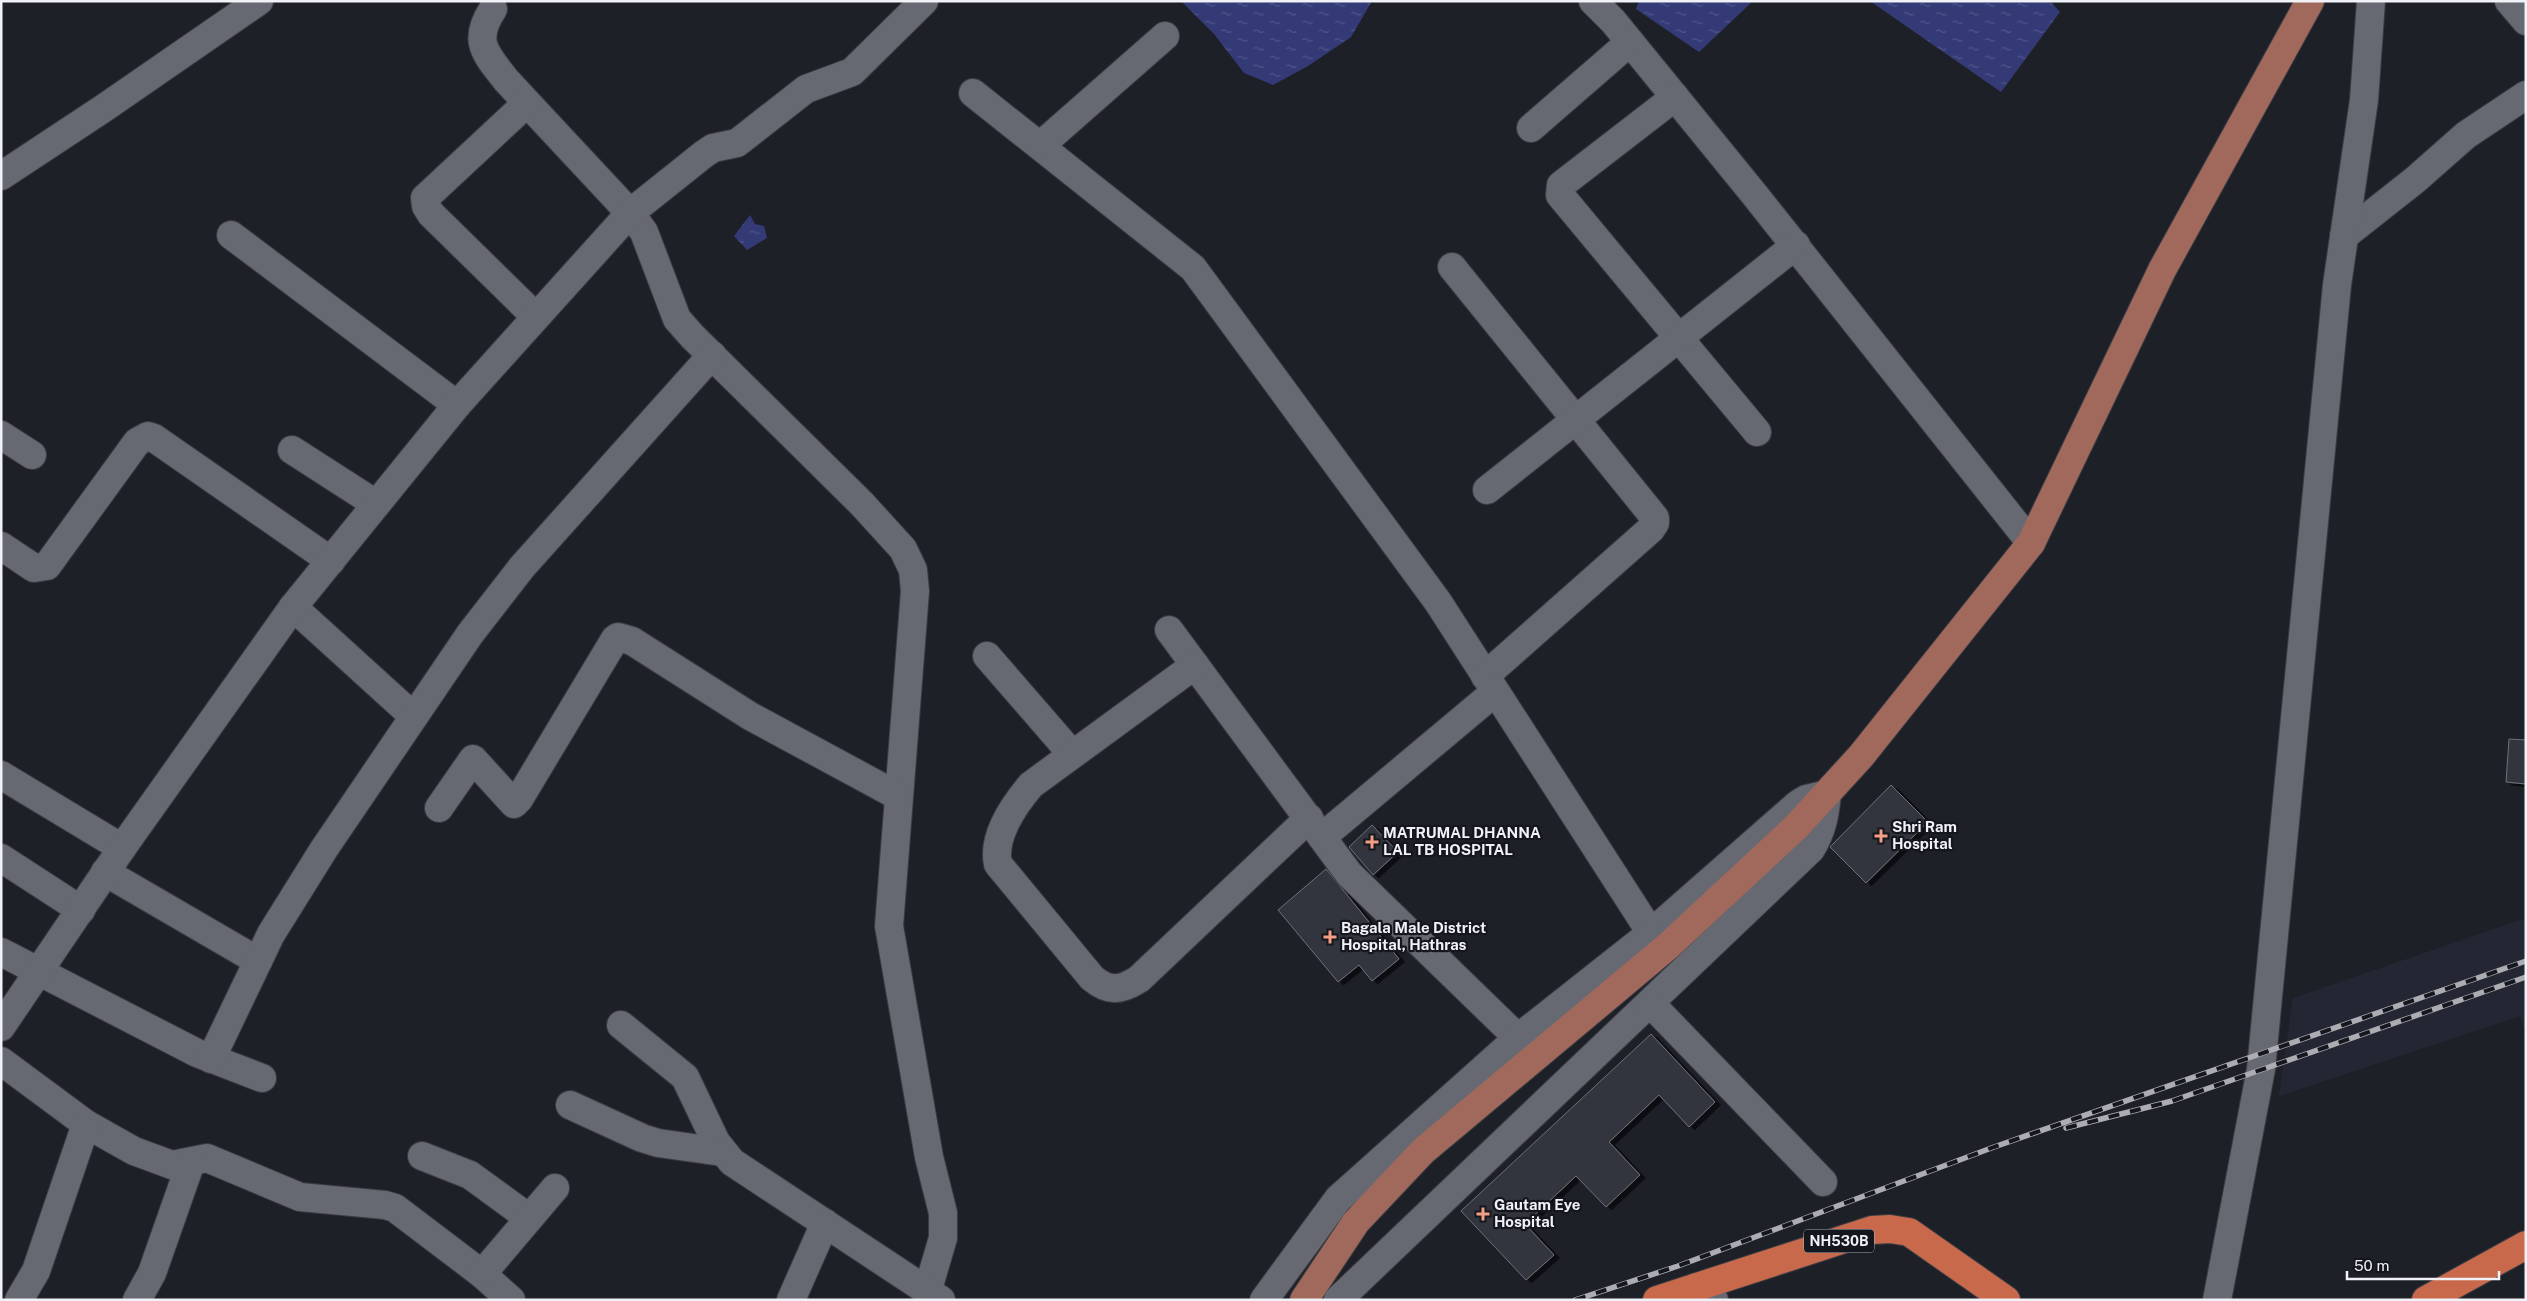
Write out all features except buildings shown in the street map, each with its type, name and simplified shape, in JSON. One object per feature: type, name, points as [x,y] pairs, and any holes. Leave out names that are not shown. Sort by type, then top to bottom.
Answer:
[{"type":"highway","name":"NH530B","points":[[1657,1300],[1706,1293],[1872,1230],[1890,1229],[1909,1232],[2006,1300]]},
{"type":"highway","points":[[2426,1300],[2526,1245]]},
{"type":"main road","points":[[1304,1300],[1356,1222],[1423,1151],[1646,964],[1796,827],[1861,756],[2031,543],[2162,270],[2308,2]]},
{"type":"street","points":[[1,176],[104,108],[259,1]]},
{"type":"street","points":[[1,1027],[105,872],[293,607],[457,405],[536,317],[630,213],[704,154],[713,148],[737,143],[806,88],[852,72],[924,1]]},
{"type":"street","points":[[1593,1],[1630,42],[1796,246],[2031,543]]},
{"type":"street","points":[[2217,1300],[2262,1069],[2336,295],[2364,100],[2371,1]]},
{"type":"street","points":[[2509,1],[2526,21]]},
{"type":"street","points":[[495,4],[484,22],[481,42],[488,58],[527,103],[630,213],[644,232],[677,318],[862,504],[903,549],[909,559],[915,591],[888,926],[929,1157],[943,1213],[943,1238],[934,1294],[732,1162],[722,1152],[685,1077],[621,1025]]},
{"type":"street","points":[[1041,146],[1165,36]]},
{"type":"street","points":[[1532,128],[1630,42]]},
{"type":"street","points":[[972,93],[1193,268],[1438,602],[1651,933]]},
{"type":"street","points":[[2344,236],[2415,180],[2466,135],[2526,94]]},
{"type":"street","points":[[1675,97],[1561,185],[1559,189],[1564,201],[1757,432]]},
{"type":"street","points":[[527,103],[430,191],[425,198],[426,206],[431,214],[536,317]]},
{"type":"street","points":[[231,235],[457,405]]},
{"type":"street","points":[[1487,490],[1796,246]]},
{"type":"street","points":[[1195,665],[1031,785],[1024,793],[997,843],[996,855],[998,864],[1092,978],[1102,986],[1112,990],[1126,987],[1139,979],[1315,828],[1490,684],[1651,529],[1655,523],[1653,512],[1575,420],[1452,267]]},
{"type":"street","points":[[211,1059],[271,934],[314,864],[470,634],[522,567],[712,355]]},
{"type":"street","points":[[1,436],[32,455]]},
{"type":"street","points":[[1,546],[34,568],[47,566],[137,442],[148,436],[154,438],[331,561]]},
{"type":"street","points":[[292,450],[376,504]]},
{"type":"street","points":[[293,607],[413,716]]},
{"type":"street","points":[[1169,630],[1349,874],[1518,1038]]},
{"type":"street","points":[[439,808],[473,759],[514,804],[519,800],[618,637],[632,641],[750,716],[898,796]]},
{"type":"street","points":[[987,656],[1072,754]]},
{"type":"street","points":[[1,775],[122,848]]},
{"type":"street","points":[[1264,1300],[1315,1227],[1338,1198],[1518,1038],[1651,933],[1798,804],[1806,799],[1827,794],[1824,821],[1811,849],[1338,1300]]},
{"type":"street","points":[[1,858],[80,910]]},
{"type":"street","points":[[105,872],[258,961]]},
{"type":"street","points":[[1,952],[211,1059],[262,1078]]},
{"type":"street","points":[[1650,1002],[1823,1182]]},
{"type":"street","points":[[4,1072],[86,1124],[134,1151],[172,1165],[207,1158],[300,1197],[385,1205],[395,1208],[482,1274],[512,1300]]},
{"type":"street","points":[[570,1105],[642,1138],[658,1143],[722,1152]]},
{"type":"street","points":[[19,1300],[36,1271],[86,1124]]},
{"type":"street","points":[[422,1156],[470,1175],[529,1218]]},
{"type":"street","points":[[137,1300],[152,1273],[191,1162]]},
{"type":"street","points":[[482,1274],[554,1188]]},
{"type":"street","points":[[791,1300],[825,1223]]},
{"type":"shaded area","points":[[2526,918],[2526,1028],[2523,1028],[2520,1016],[2279,1096],[2293,998]]},
{"type":"water","points":[[1181,1],[1372,1],[1351,37],[1308,66],[1273,85],[1244,73],[1214,34]]},
{"type":"water","points":[[1639,1],[1753,1],[1699,52],[1636,9]]},
{"type":"water","points":[[1870,1],[2050,1],[2060,12],[2001,92]]},
{"type":"water","points":[[750,215],[755,224],[764,226],[767,238],[747,250],[734,236]]},
{"type":"railway","points":[[1575,1300],[1678,1266],[1994,1147],[2526,961]]},
{"type":"railway","points":[[2066,1128],[2172,1101],[2526,977]]},
{"type":"place","name":"Shri Ram Hospital","points":[[1881,836]]},
{"type":"place","name":"MATRUMAL DHANNA LAL TB HOSPITAL","points":[[1372,842]]},
{"type":"place","name":"Bagala Male District Hospital, Hathras","points":[[1330,937]]},
{"type":"place","name":"Gautam Eye Hospital","points":[[1483,1214]]}]
